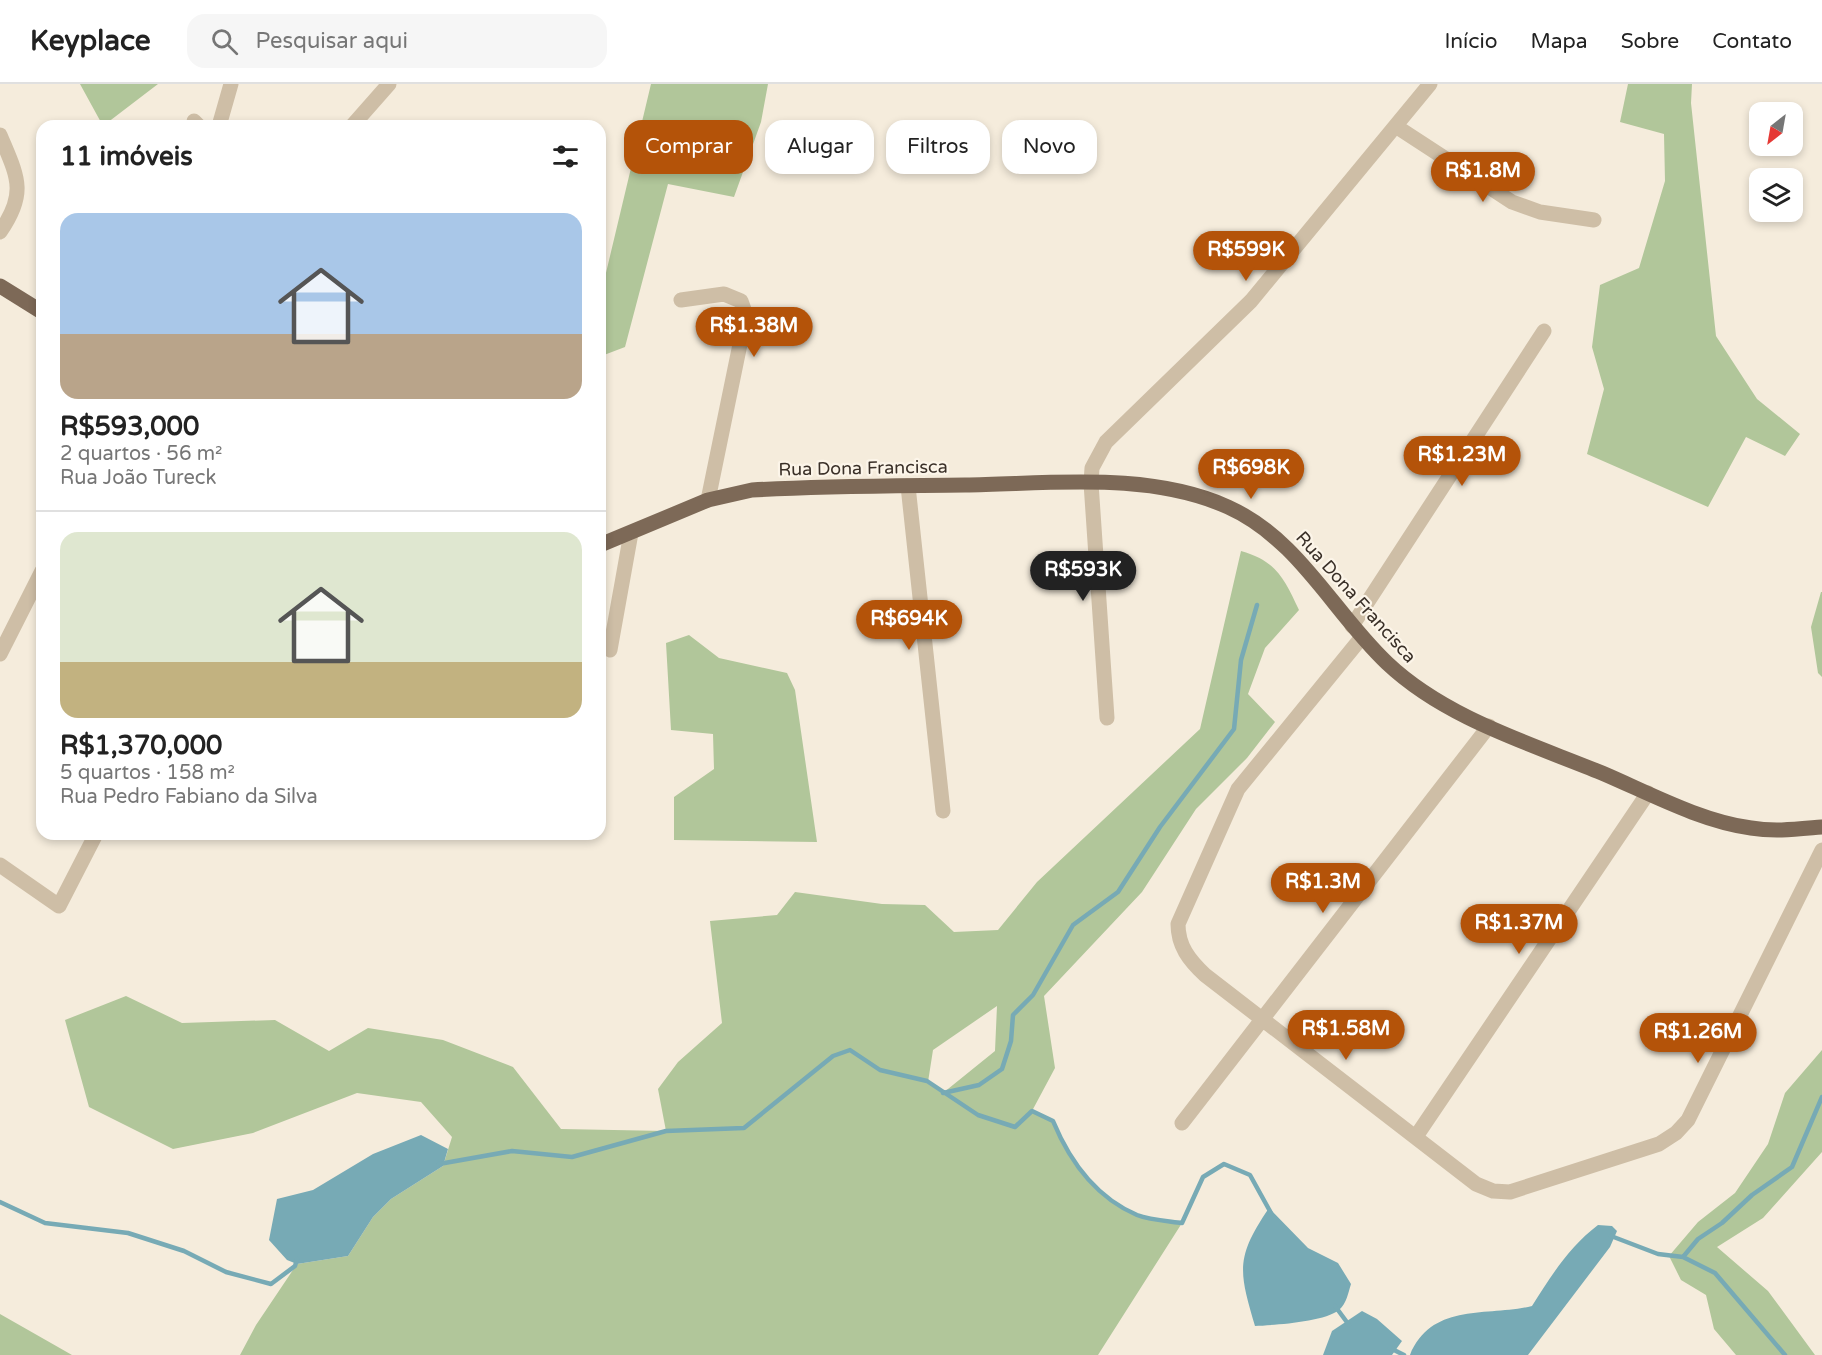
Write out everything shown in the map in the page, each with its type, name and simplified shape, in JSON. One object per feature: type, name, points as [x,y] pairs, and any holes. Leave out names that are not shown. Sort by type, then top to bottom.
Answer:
[{"type":"main road","points":[[0,286],[36,308]]},
{"type":"main road","name":"Rua Dona Francisca","points":[[606,543],[708,500],[752,490],[1091,483],[1181,492],[1209,499],[1248,517],[1306,567],[1357,632],[1417,688],[1489,726],[1704,815],[1750,828],[1774,830],[1822,826]]},
{"type":"street","points":[[221,120],[231,84]]},
{"type":"street","points":[[357,120],[389,84]]},
{"type":"street","points":[[1107,718],[1091,483],[1092,468],[1106,442],[1251,301],[1397,127],[1430,84]]},
{"type":"street","points":[[1397,127],[1512,201],[1540,212],[1593,220]]},
{"type":"street","points":[[0,135],[18,179],[16,202],[0,232]]},
{"type":"street","points":[[681,300],[724,294],[741,300],[746,315],[708,500]]},
{"type":"street","points":[[1544,331],[1357,632],[1238,789],[1178,924],[1178,937],[1183,950],[1205,975],[1417,1135],[1476,1184],[1493,1191],[1510,1192],[1659,1144],[1676,1133],[1693,1112],[1822,850]]},
{"type":"street","points":[[908,486],[942,811]]},
{"type":"street","points":[[610,650],[631,533]]},
{"type":"street","points":[[0,654],[36,583]]},
{"type":"street","points":[[1182,1123],[1489,726]]},
{"type":"street","points":[[1417,1135],[1648,793]]},
{"type":"street","points":[[0,865],[59,906],[93,840]]},
{"type":"green space","points":[[80,84],[158,84],[111,120],[100,120]]},
{"type":"green space","points":[[651,84],[768,84],[761,122],[753,144],[753,120],[642,120]]},
{"type":"green space","points":[[1628,84],[1692,84],[1691,103],[1716,336],[1757,399],[1800,434],[1785,456],[1746,437],[1708,507],[1587,454],[1604,389],[1592,347],[1600,285],[1639,268],[1665,181],[1664,134],[1620,122]]},
{"type":"green space","points":[[630,174],[742,174],[734,197],[668,184],[625,347],[606,354],[606,273]]},
{"type":"green space","points":[[1241,551],[1263,560],[1278,573],[1299,610],[1265,648],[1248,694],[1275,722],[1247,758],[1196,809],[1142,892],[1044,996],[1055,1068],[1032,1111],[1053,1121],[1076,1164],[1096,1188],[1109,1198],[1137,1215],[1182,1223],[1098,1355],[240,1355],[256,1325],[297,1264],[348,1256],[373,1217],[391,1199],[443,1166],[452,1137],[421,1102],[357,1093],[253,1133],[173,1149],[89,1107],[65,1020],[126,996],[182,1023],[275,1020],[329,1051],[368,1028],[443,1040],[513,1067],[561,1129],[666,1131],[658,1089],[678,1062],[722,1023],[710,921],[777,915],[795,892],[882,904],[925,905],[954,932],[998,930],[1037,882],[1200,729]],"holes":[[[997,1006],[995,1051],[943,1093],[928,1082],[933,1050]]]},
{"type":"green space","points":[[1821,592],[1822,677],[1818,673],[1811,627]]},
{"type":"green space","points":[[689,635],[719,658],[787,673],[795,690],[817,842],[674,840],[674,797],[714,769],[713,734],[671,730],[666,643]]},
{"type":"green space","points":[[1822,1050],[1822,1152],[1763,1218],[1717,1247],[1768,1291],[1815,1355],[1736,1355],[1714,1329],[1706,1295],[1681,1280],[1669,1256],[1698,1222],[1735,1193],[1768,1144],[1785,1093]]},
{"type":"green space","points":[[0,1314],[72,1355],[0,1355]]},
{"type":"water","points":[[421,1135],[448,1149],[443,1166],[391,1199],[373,1217],[348,1256],[297,1264],[287,1260],[269,1240],[277,1199],[313,1190],[373,1154]]},
{"type":"water","points":[[1269,1208],[1308,1248],[1338,1263],[1351,1284],[1346,1301],[1339,1310],[1311,1320],[1255,1326],[1243,1278],[1243,1265],[1250,1240]]},
{"type":"water","points":[[1598,1225],[1612,1226],[1617,1231],[1610,1247],[1528,1355],[1410,1355],[1420,1338],[1432,1327],[1446,1319],[1479,1312],[1532,1306],[1569,1252]]},
{"type":"water","points":[[1362,1311],[1377,1319],[1402,1341],[1392,1355],[1323,1355],[1332,1331]]},
{"type":"waterway","points":[[943,1093],[979,1085],[1002,1069],[1011,1041],[1013,1015],[1033,995],[1073,925],[1118,892],[1160,827],[1234,729],[1241,660],[1257,605]]},
{"type":"waterway","points":[[439,1164],[512,1151],[572,1157],[666,1131],[744,1128],[833,1056],[850,1050],[880,1070],[927,1081],[978,1115],[1015,1127],[1032,1111],[1053,1121],[1067,1150],[1086,1177],[1109,1198],[1137,1215],[1182,1223],[1203,1177],[1224,1164],[1250,1175],[1271,1213]]},
{"type":"waterway","points":[[1683,1257],[1698,1239],[1722,1223],[1752,1195],[1792,1167],[1822,1097]]},
{"type":"waterway","points":[[0,1202],[45,1223],[128,1233],[184,1251],[226,1272],[271,1284],[295,1266],[297,1259]]},
{"type":"waterway","points":[[1611,1236],[1658,1254],[1683,1257],[1715,1273],[1785,1355]]},
{"type":"waterway","points":[[1335,1306],[1349,1325]]},
{"type":"waterway","points":[[1390,1348],[1404,1355]]}]
